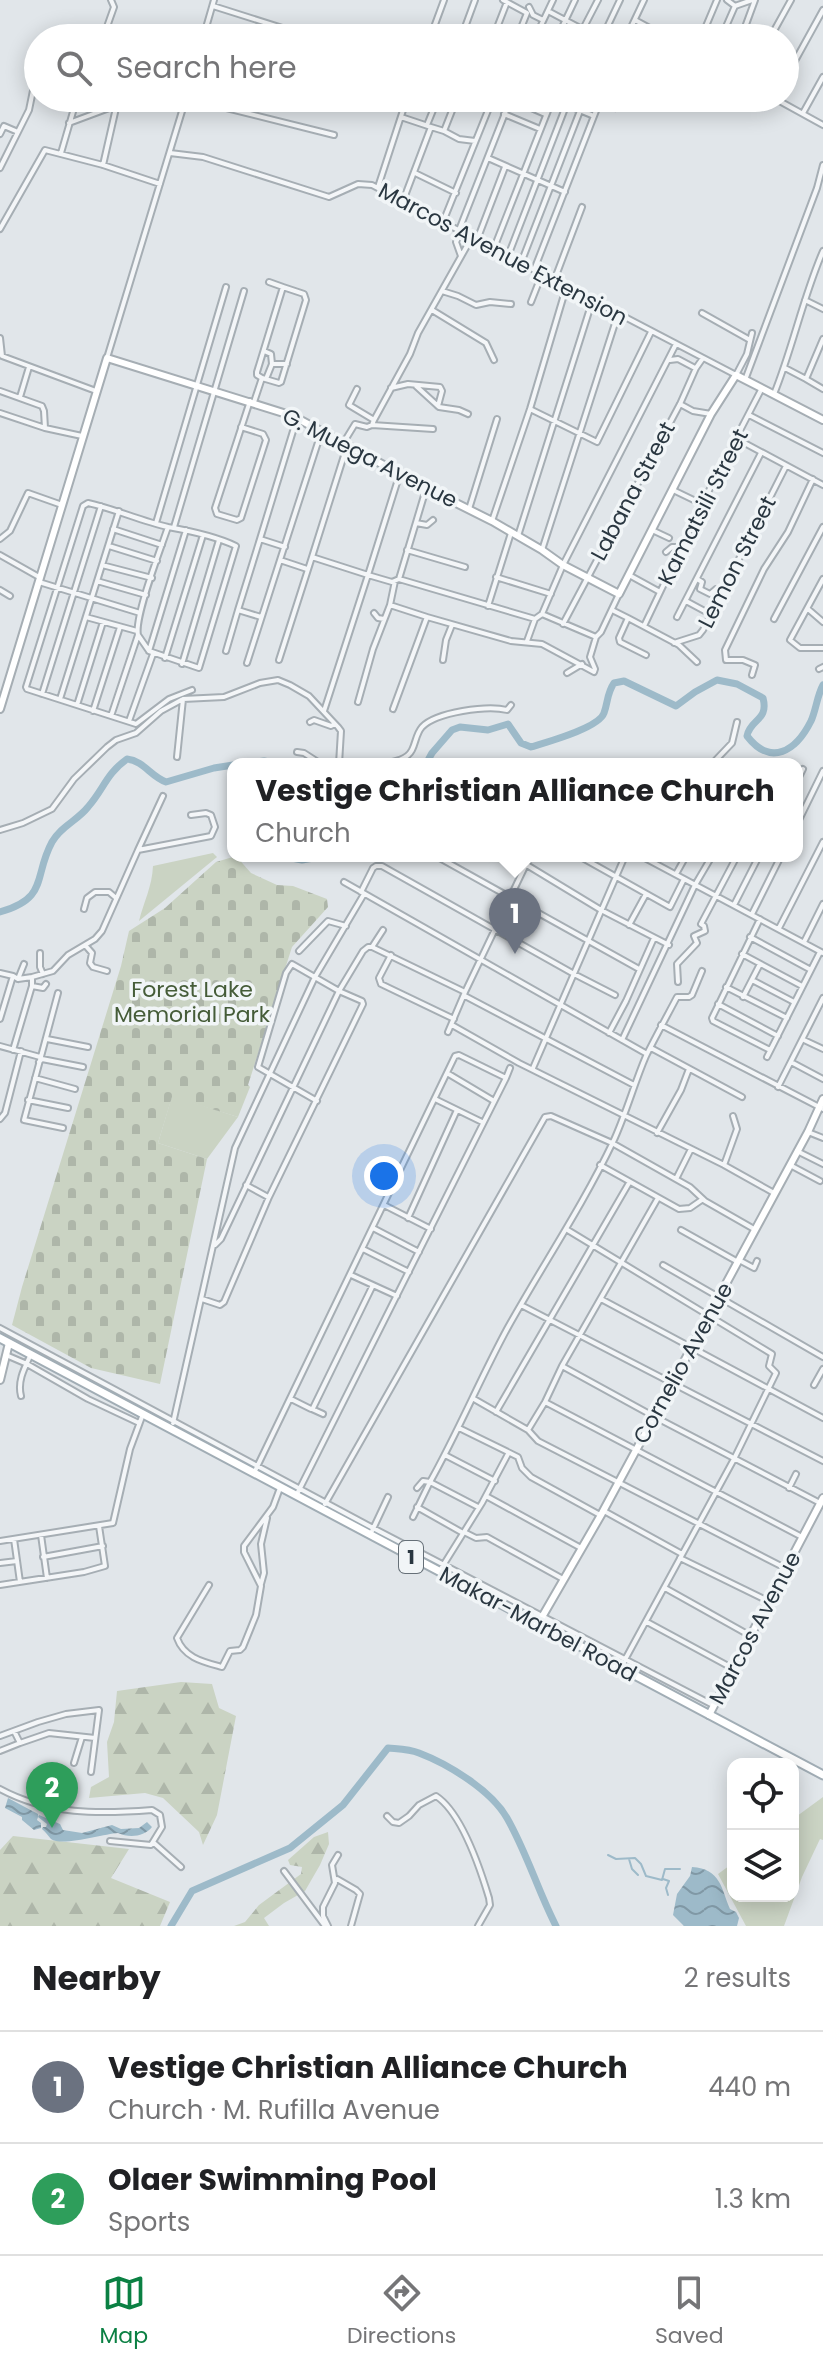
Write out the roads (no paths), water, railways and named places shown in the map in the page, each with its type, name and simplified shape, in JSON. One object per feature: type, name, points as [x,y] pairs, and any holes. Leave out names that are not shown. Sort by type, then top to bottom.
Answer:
[{"type":"main road","name":"Makar-Marbel Road","points":[[0,1338],[143,1414],[256,1469],[280,1488],[298,1492],[823,1775]]},
{"type":"street","points":[[108,24],[114,7],[111,0]]},
{"type":"street","points":[[435,24],[444,0]]},
{"type":"street","points":[[466,24],[475,0]]},
{"type":"street","points":[[524,11],[533,0]]},
{"type":"street","points":[[541,24],[553,0]]},
{"type":"street","points":[[562,24],[575,0]]},
{"type":"street","points":[[585,24],[598,0]]},
{"type":"street","points":[[605,24],[620,0]]},
{"type":"street","points":[[633,24],[644,0]]},
{"type":"street","points":[[707,24],[717,0]]},
{"type":"street","points":[[727,0],[735,6]]},
{"type":"street","points":[[727,24],[735,6],[753,0]]},
{"type":"street","points":[[745,24],[753,0]]},
{"type":"street","points":[[778,24],[791,0]]},
{"type":"street","points":[[498,24],[505,1],[524,11],[527,16],[523,24]]},
{"type":"street","points":[[207,24],[214,3],[274,24]]},
{"type":"street","points":[[529,7],[533,15],[543,20]]},
{"type":"street","points":[[799,54],[823,10]]},
{"type":"street","points":[[548,11],[572,24]]},
{"type":"street","points":[[635,20],[642,24]]},
{"type":"street","points":[[803,113],[823,77]]},
{"type":"street","points":[[799,111],[823,125]]},
{"type":"street","points":[[1,164],[28,112]]},
{"type":"street","points":[[61,153],[73,112]]},
{"type":"street","points":[[69,123],[99,112]]},
{"type":"street","points":[[103,165],[115,112]]},
{"type":"street","points":[[1,703],[182,112]]},
{"type":"street","points":[[242,112],[334,135]]},
{"type":"street","points":[[378,187],[403,112]]},
{"type":"street","points":[[403,201],[434,112]]},
{"type":"street","points":[[444,131],[451,112]]},
{"type":"street","points":[[443,222],[488,112]]},
{"type":"street","points":[[494,249],[546,114],[541,112]]},
{"type":"street","points":[[508,256],[563,112]]},
{"type":"street","points":[[521,263],[579,112]]},
{"type":"street","points":[[585,112],[594,116]]},
{"type":"street","points":[[534,270],[595,112]]},
{"type":"street","points":[[461,256],[456,242],[504,114],[540,129]]},
{"type":"street","points":[[401,117],[459,139],[476,142]]},
{"type":"street","points":[[0,134],[2,125],[18,132]]},
{"type":"street","points":[[0,229],[42,153],[47,150],[160,184]]},
{"type":"street","name":"Marcos Avenue Extension","points":[[170,153],[203,157],[329,197],[358,184],[378,187],[675,346],[823,420]]},
{"type":"street","points":[[488,158],[565,192]]},
{"type":"street","points":[[745,380],[813,201],[823,165]]},
{"type":"street","points":[[279,660],[346,443],[355,424],[367,427],[373,423],[418,333],[461,256],[474,239],[505,166]]},
{"type":"street","points":[[415,173],[456,193]]},
{"type":"street","points":[[554,281],[582,207]]},
{"type":"street","points":[[774,394],[823,251]]},
{"type":"street","points":[[531,302],[542,274]]},
{"type":"street","points":[[269,282],[283,287],[306,297],[280,383],[257,374],[283,287]]},
{"type":"street","points":[[156,523],[226,287]]},
{"type":"street","points":[[492,521],[566,288]]},
{"type":"street","points":[[111,716],[138,633],[140,613],[215,391],[244,291]]},
{"type":"street","points":[[442,291],[476,305],[490,302],[511,304]]},
{"type":"street","points":[[805,300],[823,309]]},
{"type":"street","points":[[488,606],[496,577],[515,534],[555,422],[592,302]]},
{"type":"street","points":[[432,310],[486,343],[494,360]]},
{"type":"street","points":[[702,313],[750,340]]},
{"type":"street","points":[[542,550],[618,314]]},
{"type":"street","points":[[530,409],[597,442],[651,331]]},
{"type":"street","points":[[390,605],[511,641],[548,646],[595,671],[590,657],[596,637],[711,414],[744,360],[752,333]]},
{"type":"street","points":[[0,338],[1,356],[96,391]]},
{"type":"street","points":[[806,379],[823,339]]},
{"type":"street","points":[[527,641],[535,619],[542,614],[563,565],[675,346]]},
{"type":"street","points":[[675,346],[686,362]]},
{"type":"street","points":[[241,427],[263,434],[266,440],[241,518],[237,520],[217,514],[215,510],[241,427],[272,364],[271,354],[263,350]]},
{"type":"street","name":"G. Muega Avenue","points":[[107,358],[297,418],[492,521],[563,565],[619,594]]},
{"type":"street","name":"Labana Street","points":[[563,624],[703,358]]},
{"type":"street","points":[[668,361],[675,359],[696,368]]},
{"type":"street","points":[[272,364],[287,364]]},
{"type":"street","points":[[20,397],[29,367]]},
{"type":"street","points":[[785,368],[823,389]]},
{"type":"street","points":[[391,388],[415,384],[440,387],[442,391],[438,406]]},
{"type":"street","points":[[415,384],[438,406],[468,414]]},
{"type":"street","name":"Kamatsili Street","points":[[644,626],[762,388]]},
{"type":"street","points":[[357,389],[349,405],[373,423],[433,429]]},
{"type":"street","points":[[0,391],[42,406],[45,428]]},
{"type":"street","points":[[680,404],[693,411],[711,414]]},
{"type":"street","points":[[0,413],[82,436]]},
{"type":"street","points":[[749,415],[823,453]]},
{"type":"street","points":[[226,651],[297,418]]},
{"type":"street","points":[[469,509],[497,419]]},
{"type":"street","points":[[247,663],[322,432]]},
{"type":"street","points":[[737,439],[823,485]]},
{"type":"street","points":[[677,617],[761,453]]},
{"type":"street","name":"Lemon Street","points":[[674,643],[699,635],[712,615],[786,466]]},
{"type":"street","points":[[324,711],[400,473]]},
{"type":"street","points":[[752,675],[755,665],[743,660],[726,660],[725,650],[813,479]]},
{"type":"street","points":[[358,702],[426,488]]},
{"type":"street","points":[[673,490],[702,504]]},
{"type":"street","points":[[0,539],[10,531],[28,493],[62,505]]},
{"type":"street","points":[[86,617],[138,633],[151,652],[197,669],[236,546],[101,506],[88,503],[83,506],[26,686],[27,689],[136,724],[169,699],[192,690]]},
{"type":"street","points":[[42,694],[101,506]]},
{"type":"street","points":[[60,699],[119,511]]},
{"type":"street","points":[[416,523],[427,525],[433,520]]},
{"type":"street","points":[[774,619],[823,527]]},
{"type":"street","points":[[113,529],[162,545]]},
{"type":"street","points":[[129,721],[186,530]]},
{"type":"street","points":[[652,530],[669,538]]},
{"type":"street","points":[[165,658],[203,535]]},
{"type":"street","points":[[260,539],[285,547]]},
{"type":"street","points":[[182,664],[219,540]]},
{"type":"street","points":[[109,546],[157,561]]},
{"type":"street","points":[[666,552],[672,547],[681,547]]},
{"type":"street","points":[[407,550],[465,567]]},
{"type":"street","points":[[0,555],[56,588],[140,613]]},
{"type":"street","points":[[312,557],[388,582],[397,580],[535,619]]},
{"type":"street","points":[[280,560],[307,569]]},
{"type":"street","points":[[102,565],[152,578]]},
{"type":"street","points":[[629,575],[660,592]]},
{"type":"street","points":[[496,577],[551,594]]},
{"type":"street","points":[[697,579],[702,582],[700,589],[710,594],[716,589],[723,593]]},
{"type":"street","points":[[823,579],[790,641],[800,648],[823,648]]},
{"type":"street","points":[[97,581],[146,595]]},
{"type":"street","points":[[0,590],[10,596]]},
{"type":"street","points":[[685,601],[712,615]]},
{"type":"street","points":[[808,609],[823,622]]},
{"type":"street","points":[[238,610],[261,617]]},
{"type":"street","points":[[612,610],[674,643],[697,662]]},
{"type":"street","points":[[374,613],[384,619]]},
{"type":"street","points":[[542,614],[596,637]]},
{"type":"street","points":[[393,709],[427,617]]},
{"type":"street","points":[[628,618],[619,641],[646,655]]},
{"type":"street","points":[[77,705],[103,622]]},
{"type":"street","points":[[443,660],[452,625]]},
{"type":"street","points":[[93,711],[120,627]]},
{"type":"street","points":[[567,673],[582,664]]},
{"type":"street","points":[[0,672],[11,675]]},
{"type":"street","points":[[0,830],[52,809],[77,776],[107,747],[136,733],[161,711],[183,699],[224,697],[272,680],[304,693],[324,711],[341,731],[339,758]]},
{"type":"street","points":[[177,757],[183,699]]},
{"type":"street","points":[[402,758],[410,753],[417,735],[432,720],[471,709],[494,707],[507,710],[511,705]]},
{"type":"street","points":[[310,722],[335,724]]},
{"type":"street","points":[[718,758],[732,743],[737,722]]},
{"type":"street","points":[[297,752],[312,758]]},
{"type":"street","points":[[803,812],[823,771]]},
{"type":"street","points":[[0,973],[16,978],[53,971],[68,955],[95,939],[102,931],[163,796]]},
{"type":"street","points":[[138,850],[211,836],[215,827],[211,815],[191,815]]},
{"type":"street","points":[[779,928],[823,842]]},
{"type":"street","points":[[447,862],[639,969]]},
{"type":"street","points":[[522,862],[601,910],[669,945]]},
{"type":"street","points":[[589,862],[670,907],[684,879]]},
{"type":"street","points":[[533,1068],[622,862]]},
{"type":"street","points":[[654,862],[822,952],[767,1057]]},
{"type":"street","points":[[676,874],[683,862]]},
{"type":"street","points":[[622,1040],[708,862]]},
{"type":"street","points":[[678,982],[677,964],[697,943],[694,936],[705,931],[701,924],[734,862]]},
{"type":"street","points":[[734,905],[756,862]]},
{"type":"street","points":[[752,914],[778,862]]},
{"type":"street","points":[[448,1032],[526,864]]},
{"type":"street","points":[[0,1328],[172,1426],[235,1148],[315,977],[346,926],[376,866],[382,866],[615,995]]},
{"type":"street","points":[[344,882],[647,1054]]},
{"type":"street","points":[[84,909],[87,898],[95,892],[109,892],[116,898]]},
{"type":"street","points":[[629,925],[646,894]]},
{"type":"street","points":[[804,942],[823,904]]},
{"type":"street","points":[[760,918],[712,1018],[770,1050]]},
{"type":"street","points":[[299,951],[328,921],[346,926]]},
{"type":"street","points":[[372,947],[383,930]]},
{"type":"street","points":[[750,937],[811,970]]},
{"type":"street","points":[[609,1033],[654,938]]},
{"type":"street","points":[[85,945],[92,953],[90,963],[93,967],[107,971]]},
{"type":"street","points":[[213,1247],[221,1239],[339,991],[365,949],[372,947],[391,955],[634,1085]]},
{"type":"street","points":[[40,953],[43,974]]},
{"type":"street","points":[[742,954],[802,986]]},
{"type":"street","points":[[391,955],[380,982],[454,1022],[519,1063],[774,1193]]},
{"type":"street","points":[[0,1019],[24,964]]},
{"type":"street","points":[[202,1299],[222,1304],[269,1197],[317,1101],[363,1004],[294,964],[288,970],[258,1066],[317,1101]]},
{"type":"street","points":[[743,997],[760,964]]},
{"type":"street","points":[[413,1517],[474,1399],[482,1376],[612,1143],[661,1025],[677,997],[691,997],[702,971]]},
{"type":"street","points":[[13,1050],[32,977]]},
{"type":"street","points":[[752,980],[794,1002]]},
{"type":"street","points":[[32,986],[43,988],[46,984]]},
{"type":"street","points":[[726,987],[787,1018]]},
{"type":"street","points":[[58,993],[24,1120],[63,1128]]},
{"type":"street","points":[[778,1087],[823,998]]},
{"type":"street","points":[[718,1004],[778,1036]]},
{"type":"street","points":[[661,1025],[821,1108]]},
{"type":"street","points":[[46,1039],[88,1047]]},
{"type":"street","points":[[803,1039],[823,1049]]},
{"type":"street","points":[[0,1046],[40,1060],[83,1067]]},
{"type":"street","points":[[651,1048],[742,1097]]},
{"type":"street","points":[[0,1119],[5,1113],[21,1051]]},
{"type":"street","points":[[506,1078],[457,1054],[256,1469],[298,1492],[431,1229],[482,1122],[506,1078],[510,1068]]},
{"type":"street","points":[[791,1062],[823,1079]]},
{"type":"street","points":[[657,1133],[689,1069]]},
{"type":"street","points":[[447,1073],[494,1101]]},
{"type":"street","points":[[34,1078],[75,1089]]},
{"type":"street","points":[[435,1099],[482,1122]]},
{"type":"street","name":"Cornelio Avenue","points":[[540,1620],[655,1417],[821,1108],[823,1099]]},
{"type":"street","points":[[28,1100],[68,1108]]},
{"type":"street","points":[[408,1218],[457,1110]]},
{"type":"street","points":[[324,1506],[545,1117],[551,1116],[612,1143],[698,1192],[754,1229]]},
{"type":"street","points":[[724,1165],[737,1129],[733,1116]]},
{"type":"street","points":[[808,1132],[823,1138]]},
{"type":"street","points":[[676,1179],[691,1149]]},
{"type":"street","points":[[797,1151],[823,1164]]},
{"type":"street","points":[[600,1165],[683,1209],[690,1208],[703,1198]]},
{"type":"street","points":[[790,1165],[820,1181]]},
{"type":"street","points":[[496,1412],[629,1183]]},
{"type":"street","points":[[246,1185],[269,1197]]},
{"type":"street","points":[[528,1430],[658,1198]]},
{"type":"street","points":[[384,1205],[431,1229]]},
{"type":"street","points":[[373,1228],[419,1252]]},
{"type":"street","points":[[566,1229],[773,1355],[769,1366],[776,1373],[734,1459],[620,1668]]},
{"type":"street","points":[[681,1230],[754,1268],[757,1261]]},
{"type":"street","points":[[363,1249],[409,1272]]},
{"type":"street","points":[[663,1265],[823,1357]]},
{"type":"street","points":[[351,1275],[397,1296]]},
{"type":"street","points":[[312,1409],[373,1285]]},
{"type":"street","points":[[601,1299],[823,1418]]},
{"type":"street","points":[[521,1305],[823,1461]]},
{"type":"street","points":[[0,1380],[9,1343]]},
{"type":"street","points":[[21,1396],[19,1386],[31,1354]]},
{"type":"street","points":[[6,1355],[139,1423]]},
{"type":"street","points":[[562,1366],[789,1488],[822,1500]]},
{"type":"street","points":[[814,1385],[823,1369]]},
{"type":"street","points":[[291,1399],[323,1414]]},
{"type":"street","points":[[474,1399],[528,1430],[538,1441],[785,1568]]},
{"type":"street","points":[[545,1402],[802,1537]]},
{"type":"street","points":[[0,1541],[99,1526],[114,1520],[130,1449],[143,1414]]},
{"type":"street","points":[[459,1428],[519,1459],[522,1468],[531,1477],[768,1601]]},
{"type":"street","points":[[441,1568],[495,1481],[508,1454]]},
{"type":"street","points":[[445,1455],[495,1481]]},
{"type":"street","points":[[789,1488],[796,1474]]},
{"type":"street","points":[[417,1488],[423,1481],[430,1482],[479,1508]]},
{"type":"street","points":[[261,1586],[244,1552],[245,1542],[268,1516],[278,1499],[280,1488]]},
{"type":"street","points":[[486,1496],[581,1548]]},
{"type":"street","points":[[372,1532],[388,1497]]},
{"type":"street","name":"Marcos Avenue","points":[[709,1715],[822,1500]]},
{"type":"street","points":[[417,1507],[464,1533],[476,1538],[487,1537],[563,1579]]},
{"type":"street","points":[[220,1674],[230,1651],[240,1650],[246,1642],[256,1615],[264,1565],[261,1544],[268,1516]]},
{"type":"street","points":[[0,1585],[105,1566],[99,1526]]},
{"type":"street","points":[[41,1535],[47,1578]]},
{"type":"street","points":[[14,1539],[20,1582]]},
{"type":"street","points":[[43,1557],[103,1546]]},
{"type":"street","points":[[0,1563],[17,1561]]},
{"type":"street","points":[[250,1564],[264,1565]]},
{"type":"street","points":[[209,1585],[177,1638],[184,1651],[194,1658],[222,1667]]},
{"type":"street","points":[[665,1588],[749,1635]]},
{"type":"street","points":[[540,1620],[626,1659],[711,1704]]},
{"type":"street","points":[[647,1622],[732,1668]]},
{"type":"street","points":[[0,1736],[66,1714],[93,1711],[98,1716],[91,1772]]},
{"type":"street","points":[[14,1731],[20,1743]]},
{"type":"street","points":[[0,1751],[45,1733],[95,1738]]},
{"type":"street","points":[[74,1763],[82,1737]]},
{"type":"street","points":[[0,1789],[59,1809],[89,1813],[155,1810],[160,1815],[160,1832],[154,1843],[147,1846],[110,1841]]},
{"type":"street","points":[[387,1816],[399,1823],[419,1805],[437,1796],[441,1799],[460,1826],[489,1898],[490,1905],[478,1926]]},
{"type":"street","points":[[154,1843],[181,1867]]},
{"type":"street","points":[[326,1926],[323,1907],[335,1883],[332,1865],[338,1855]]},
{"type":"street","points":[[284,1871],[326,1926]]},
{"type":"street","points":[[334,1877],[360,1894],[351,1926]]},
{"type":"water","points":[[8,1798],[38,1814],[41,1828],[34,1830],[22,1817],[5,1808]]},
{"type":"water","points":[[38,1817],[60,1824],[63,1830],[82,1833],[112,1825],[121,1829],[139,1828],[147,1822],[152,1827],[136,1836],[118,1833],[56,1841],[42,1829],[47,1824]]},
{"type":"water","points":[[692,1867],[709,1871],[714,1876],[730,1909],[739,1918],[737,1926],[684,1926],[673,1915],[677,1894],[690,1876]]},
{"type":"waterway","points":[[429,758],[452,730],[460,727],[488,730],[508,724],[521,743],[531,747],[583,729],[600,719],[614,683],[624,681],[676,706],[717,680],[737,684],[763,698],[761,716],[747,736],[765,751],[774,753],[790,747],[805,732],[823,685]]},
{"type":"waterway","points":[[0,912],[16,906],[33,893],[46,854],[56,836],[84,812],[114,770],[127,759],[166,782],[227,766]]},
{"type":"waterway","points":[[791,1566],[797,1554]]},
{"type":"waterway","points":[[171,1926],[192,1891],[290,1848],[343,1805],[388,1748],[411,1751],[430,1758],[468,1779],[491,1798],[514,1831],[556,1926]]},
{"type":"waterway","points":[[608,1855],[616,1859],[635,1858],[646,1876],[662,1880],[665,1869],[680,1869]]},
{"type":"waterway","points":[[629,1859],[638,1875]]},
{"type":"waterway","points":[[663,1879],[669,1881],[666,1888],[668,1895]]},
{"type":"place","name":"Vestige Christian Alliance Church","points":[[515,954]]},
{"type":"place","name":"Olaer Swimming Pool","points":[[52,1828]]},
{"type":"park label","name":"Forest Lake Memorial Park","points":[[192,1002]]}]
